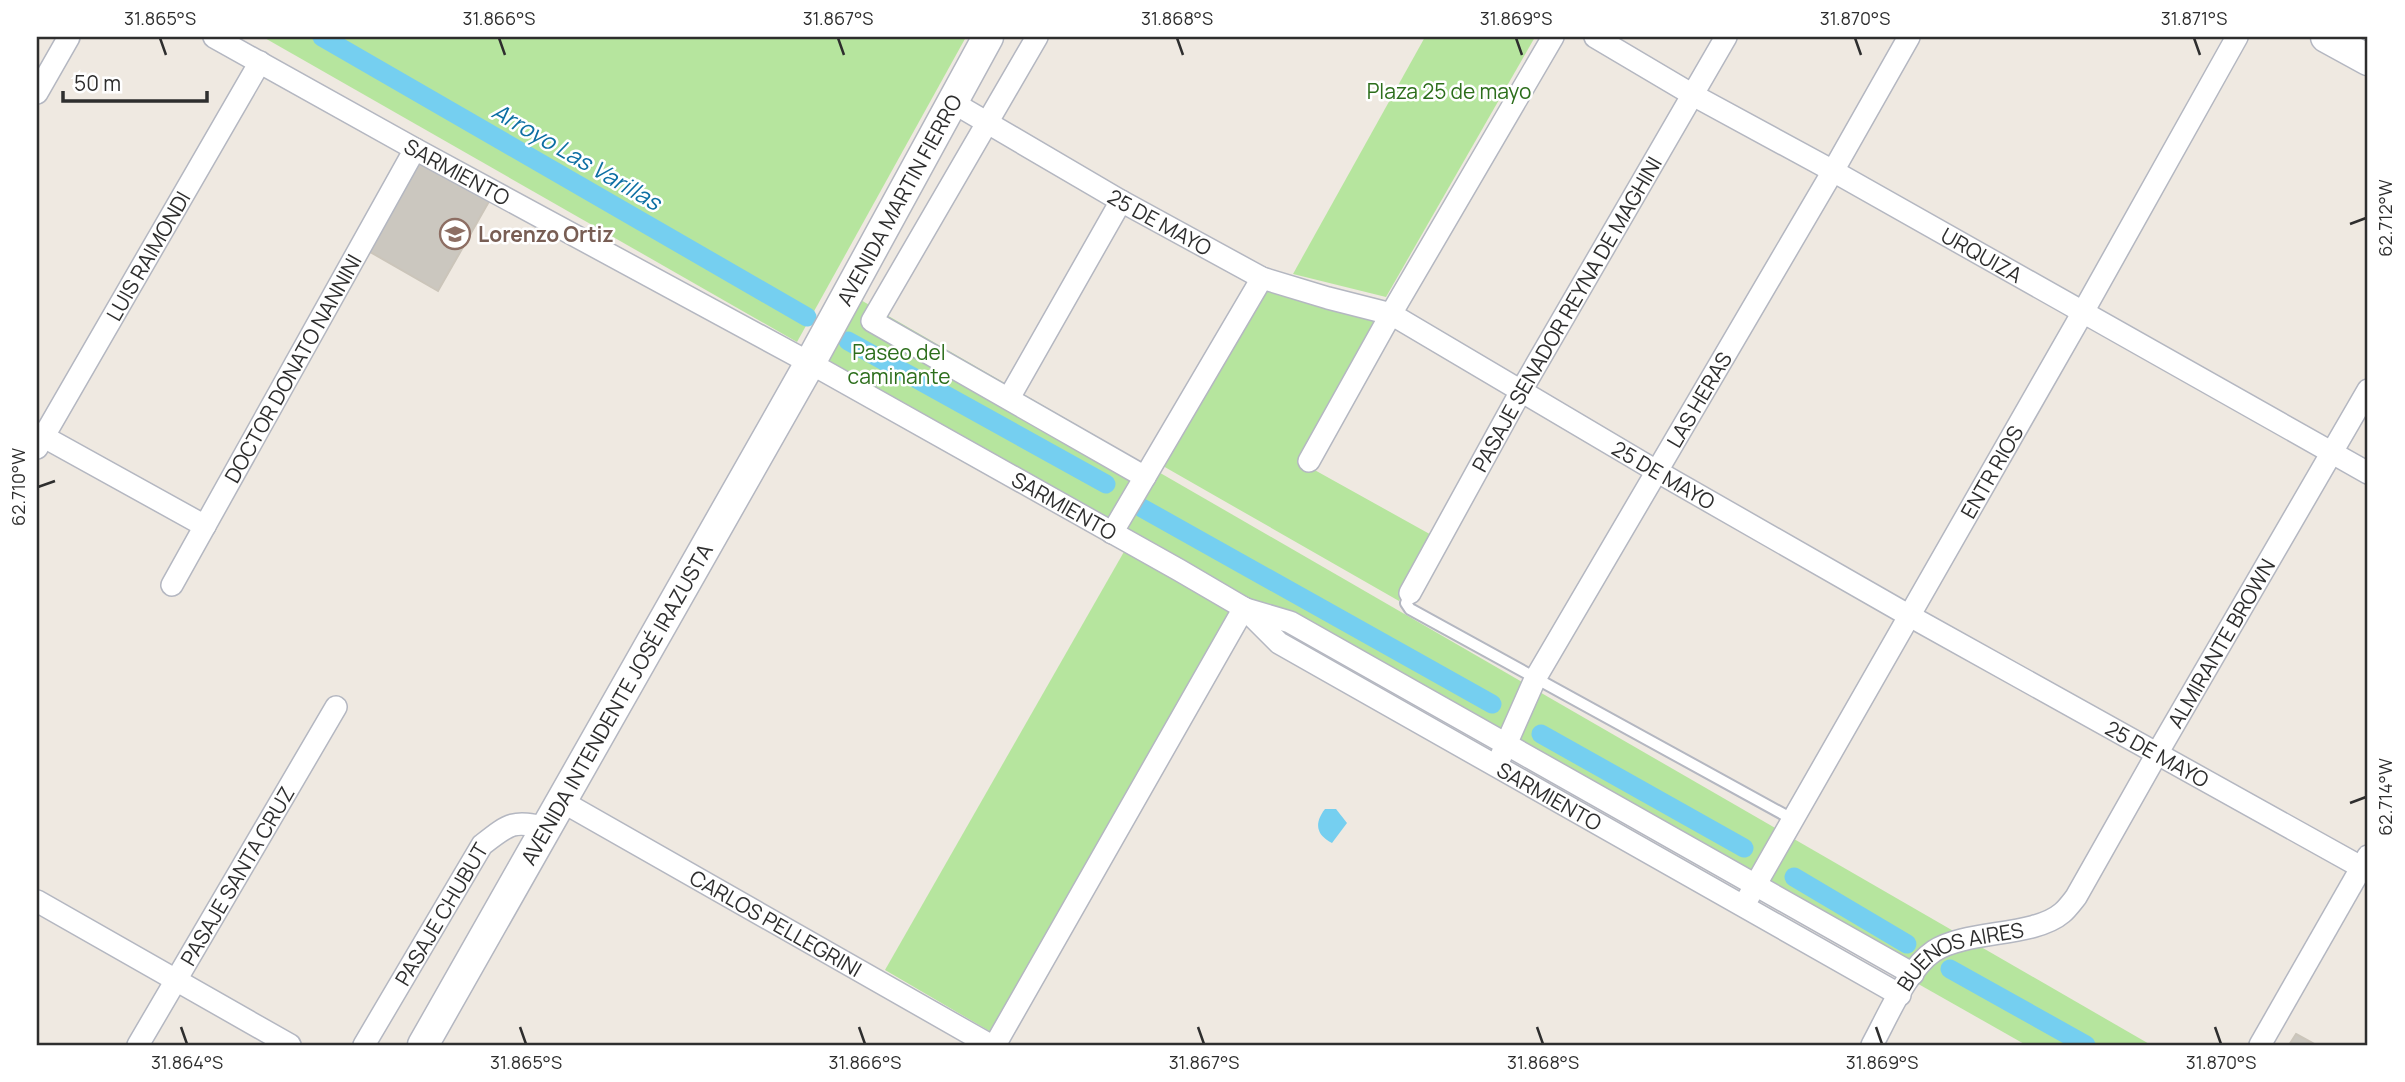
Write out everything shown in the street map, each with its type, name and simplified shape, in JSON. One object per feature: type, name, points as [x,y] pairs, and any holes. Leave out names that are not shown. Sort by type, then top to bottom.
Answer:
[{"type":"main road","name":"AVENIDA MARTIN FIERRO","points":[[810,363],[988,37]]},
{"type":"main road","points":[[2326,37],[2368,60]]},
{"type":"main road","name":"AVENIDA INTENDENTE JOSÉ IRAZUSTA","points":[[423,1045],[810,363]]},
{"type":"street","points":[[37,93],[69,37]]},
{"type":"street","name":"SARMIENTO","points":[[214,37],[810,363],[1244,608],[1279,643],[1900,995]]},
{"type":"street","points":[[1037,37],[872,321],[1145,477]]},
{"type":"street","points":[[1309,461],[1391,314],[1553,37]]},
{"type":"street","name":"URQUIZA","points":[[1595,37],[1693,95],[2368,473]]},
{"type":"street","name":"PASAJE SENADOR REYNA DE MAGHINI","points":[[1409,593],[1521,391],[1726,37]]},
{"type":"street","name":"LAS HERAS","points":[[1497,765],[1535,680],[1909,37]]},
{"type":"street","name":"ENTR RIOS","points":[[1744,905],[2237,37]]},
{"type":"street","name":"LUIS RAIMONDI","points":[[39,439],[260,62]]},
{"type":"street","name":"25 DE MAYO","points":[[952,102],[1121,201],[1262,278],[1328,299],[1391,314],[1658,472],[1908,615],[2366,865]]},
{"type":"street","name":"DOCTOR DONATO NANNINI","points":[[172,585],[415,149]]},
{"type":"street","points":[[1009,398],[1121,201]]},
{"type":"street","points":[[1112,533],[1262,278]]},
{"type":"street","name":"ALMIRANTE BROWN","points":[[2076,897],[2368,390]]},
{"type":"street","points":[[39,439],[205,526]]},
{"type":"street","points":[[993,1045],[1244,608],[1290,622],[1756,885],[1923,963]]},
{"type":"street","name":"PASAJE SANTA CRUZ","points":[[138,1045],[336,706]]},
{"type":"street","name":"CARLOS PELLEGRINI","points":[[563,802],[993,1045]]},
{"type":"street","name":"PASAJE CHUBUT","points":[[364,1045],[482,845],[503,829],[522,822],[547,828]]},
{"type":"street","points":[[2260,1045],[2366,865]]},
{"type":"street","name":"BUENOS AIRES","points":[[1872,1045],[1900,995],[1923,963],[1964,940],[2043,923],[2061,914],[2076,897]]},
{"type":"street","points":[[37,901],[289,1045]]},
{"type":"lane","points":[[1409,593],[1406,603],[1410,609],[1792,819]]},
{"type":"green space","name":"Paseo del caminante","points":[[263,37],[966,37],[797,342]]},
{"type":"green space","name":"Plaza 25 de mayo","points":[[1425,37],[1535,37],[1386,297],[1293,274]]},
{"type":"green space","points":[[1265,289],[1382,318],[1302,463],[1435,537],[1399,601],[1163,466]]},
{"type":"green space","name":"Paseo del caminante","points":[[859,299],[2151,1045],[2026,1045],[823,363]]},
{"type":"green space","points":[[1125,550],[1231,611],[991,1032],[885,970]]},
{"type":"water","points":[[1325,809],[1336,809],[1347,823],[1332,843],[1318,828],[1319,819]]},
{"type":"building","points":[[416,157],[491,198],[438,291],[365,249]]},
{"type":"building","points":[[2296,1034],[2316,1045],[2289,1045]]},
{"type":"waterway","name":"Arroyo Las Varillas","points":[[322,37],[807,317]]},
{"type":"waterway","points":[[848,341],[1106,484]]},
{"type":"waterway","points":[[1142,508],[1492,704]]},
{"type":"waterway","points":[[1541,734],[1744,848]]},
{"type":"waterway","points":[[1794,877],[1907,944]]},
{"type":"waterway","points":[[1950,969],[2086,1045]]},
{"type":"place","name":"Lorenzo Ortiz","points":[[455,234]]}]
